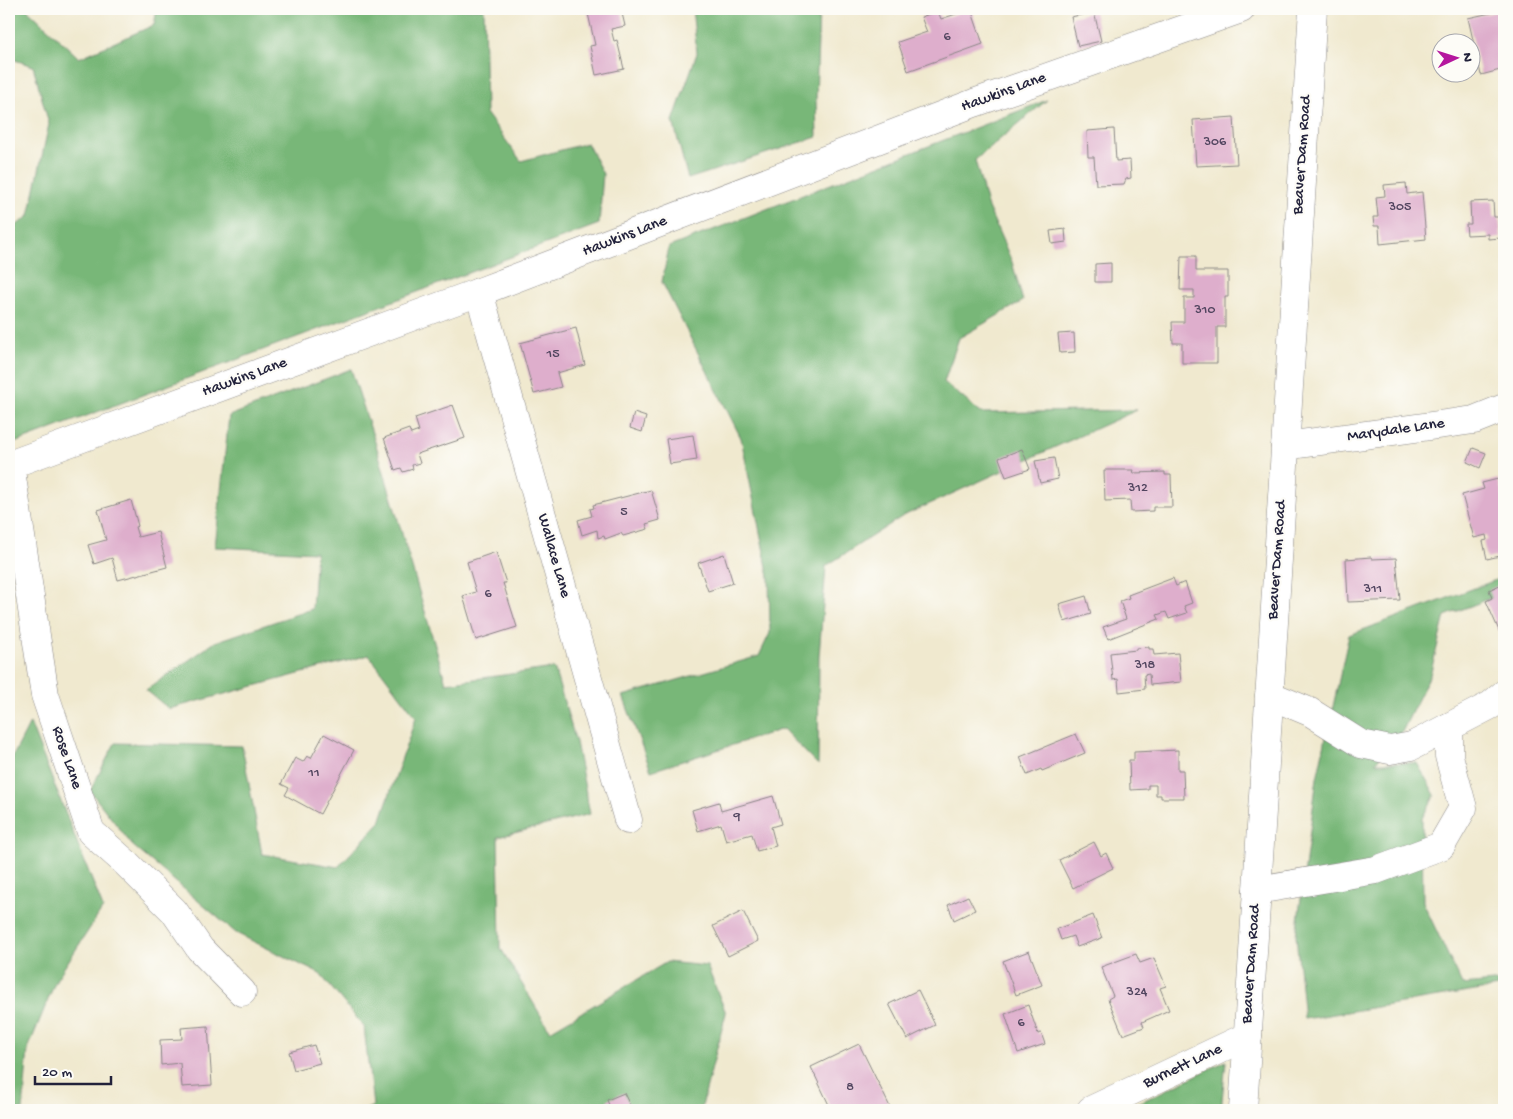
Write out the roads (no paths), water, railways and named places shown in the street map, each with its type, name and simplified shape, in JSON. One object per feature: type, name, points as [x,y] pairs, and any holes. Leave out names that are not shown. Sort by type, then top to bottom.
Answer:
[{"type":"street","name":"Hawkins Lane","points":[[9,464],[478,292],[974,103],[1241,9]]},
{"type":"street","name":"Beaver Dam Road","points":[[1243,1110],[1313,9]]},
{"type":"street","name":"Wallace Lane","points":[[478,292],[628,820]]},
{"type":"street","name":"Marydale Lane","points":[[1285,446],[1474,420],[1504,408]]},
{"type":"street","name":"Rose Lane","points":[[9,464],[45,695],[91,832],[127,864],[174,911],[200,949],[242,992]]},
{"type":"street","points":[[1269,695],[1310,712],[1361,744],[1390,750],[1412,746],[1491,705],[1504,694]]},
{"type":"street","points":[[1257,890],[1376,870],[1441,846],[1463,808],[1449,756],[1449,727]]},
{"type":"street","name":"Burnett Lane","points":[[1091,1110],[1248,1036]]}]
